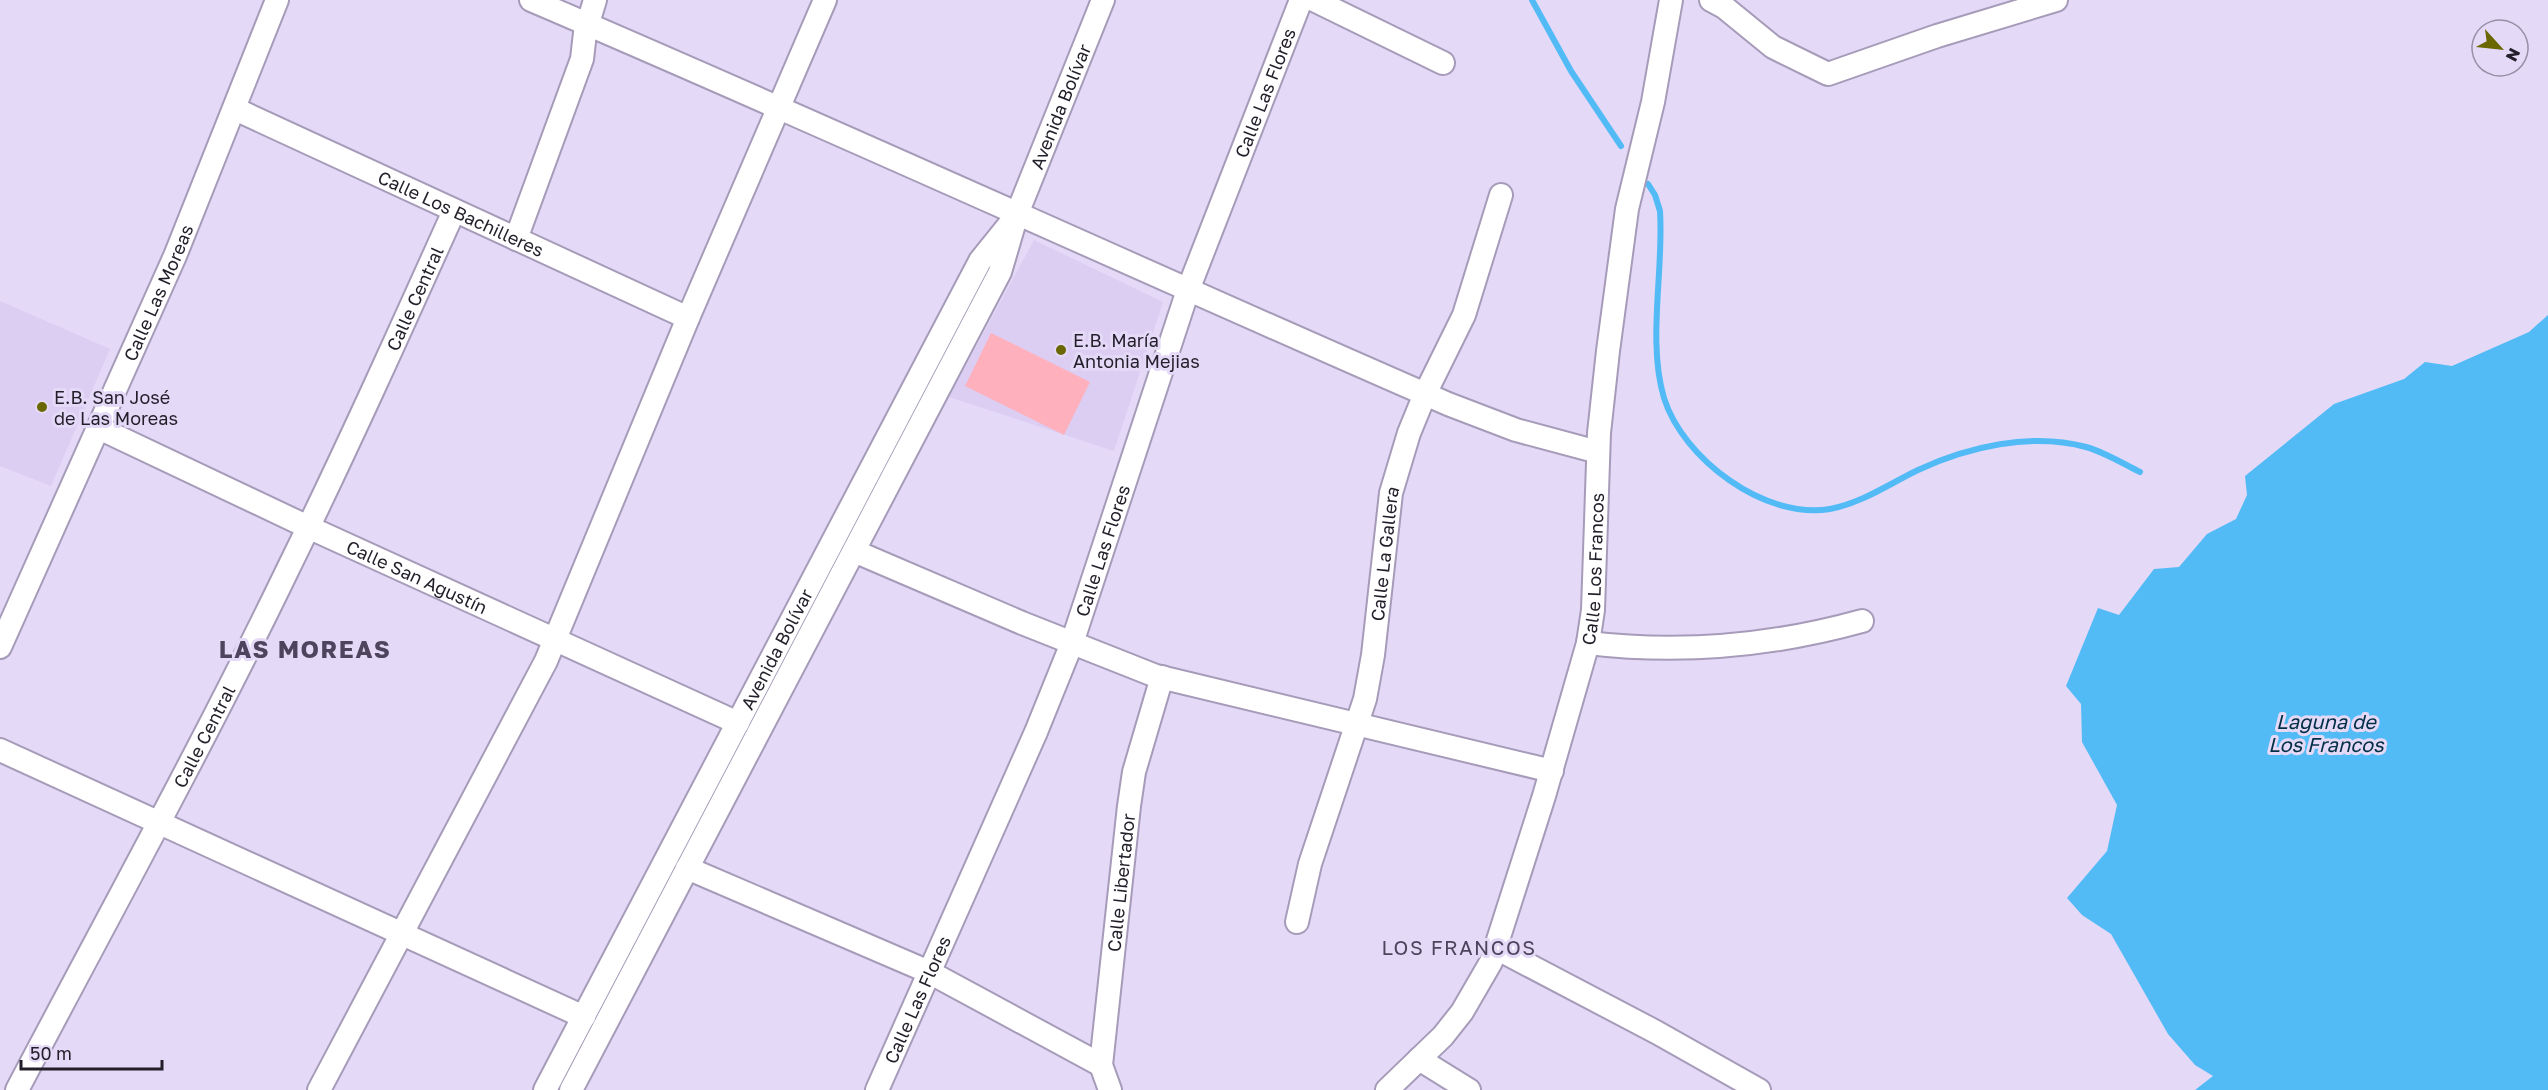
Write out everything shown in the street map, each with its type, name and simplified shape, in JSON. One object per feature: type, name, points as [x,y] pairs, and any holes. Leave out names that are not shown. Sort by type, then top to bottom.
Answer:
[{"type":"street","name":"Calle Las Moreas","points":[[0,647],[175,256],[277,0]]},
{"type":"street","points":[[531,0],[778,106],[1425,394],[1516,430],[1598,452]]},
{"type":"street","points":[[516,239],[582,59],[595,0]]},
{"type":"street","points":[[320,1090],[556,639],[688,318],[825,0]]},
{"type":"street","name":"Avenida Bolívar","points":[[571,1090],[1000,272],[1017,214],[1103,0]]},
{"type":"street","name":"Calle Las Flores","points":[[876,1090],[1036,732],[1072,643],[1188,290],[1301,0]]},
{"type":"street","points":[[1314,0],[1443,63]]},
{"type":"street","name":"Calle Los Francos","points":[[1387,1090],[1462,1012],[1480,985],[1496,948],[1552,771],[1588,643],[1593,610],[1598,452],[1608,351],[1627,209],[1653,102],[1671,0]]},
{"type":"street","points":[[1711,0],[1724,7],[1773,47],[1828,74],[1937,36],[2056,0]]},
{"type":"street","name":"Calle Los Bachilleres","points":[[235,109],[688,318]]},
{"type":"street","name":"Calle La Gallera","points":[[1297,922],[1310,864],[1358,724],[1372,655],[1391,493],[1425,394],[1464,315],[1502,195]]},
{"type":"street","name":"Calle Central","points":[[17,1090],[159,822],[308,527],[454,211]]},
{"type":"street","name":"Avenida Bolívar","points":[[545,1090],[980,261],[1017,214]]},
{"type":"street","name":"Calle San Agustín","points":[[99,428],[308,527],[738,723]]},
{"type":"street","points":[[854,551],[1072,643],[1162,677],[1552,771]]},
{"type":"street","points":[[1588,643],[1635,648],[1695,648],[1784,640],[1862,621]]},
{"type":"street","name":"Calle Libertador","points":[[1110,1090],[1101,1065],[1129,806],[1134,772],[1162,677]]},
{"type":"street","points":[[0,750],[584,1017]]},
{"type":"street","points":[[687,868],[929,972],[1101,1065]]},
{"type":"street","points":[[1496,948],[1656,1032],[1759,1090]]},
{"type":"street","points":[[1419,1059],[1469,1090]]},
{"type":"shaded area","name":"E.B. María Antonia Mejias","points":[[1034,240],[1163,302],[1114,451],[949,397]]},
{"type":"shaded area","name":"E.B. San José de Las Moreas","points":[[0,301],[110,349],[51,486],[0,466]]},
{"type":"shaded area","points":[[991,333],[1090,382],[1064,435],[965,386]]},
{"type":"water","name":"Laguna de Los Francos","points":[[2548,315],[2548,1090],[2195,1090],[2213,1076],[2195,1065],[2168,1034],[2111,934],[2082,915],[2067,898],[2107,851],[2117,805],[2082,742],[2081,704],[2066,686],[2098,608],[2119,615],[2154,569],[2179,567],[2207,534],[2236,519],[2247,495],[2245,476],[2334,404],[2404,379],[2425,362],[2452,366],[2529,332]]},
{"type":"waterway","points":[[1532,0],[1571,71],[1621,146]]},
{"type":"waterway","points":[[1648,184],[1655,195],[1660,211],[1656,329],[1659,376],[1664,398],[1674,421],[1689,443],[1708,463],[1754,495],[1779,505],[1805,510],[1830,509],[1864,498],[1918,470],[1957,455],[2000,444],[2022,442],[2043,441],[2086,447],[2140,472]]},
{"type":"place","name":"E.B. María Antonia Mejias","points":[[1061,350]]},
{"type":"place","name":"E.B. San José de Las Moreas","points":[[42,407]]},
{"type":"district","name":"LAS MOREAS","points":[[305,648]]},
{"type":"district","name":"LOS FRANCOS","points":[[1459,947]]}]
